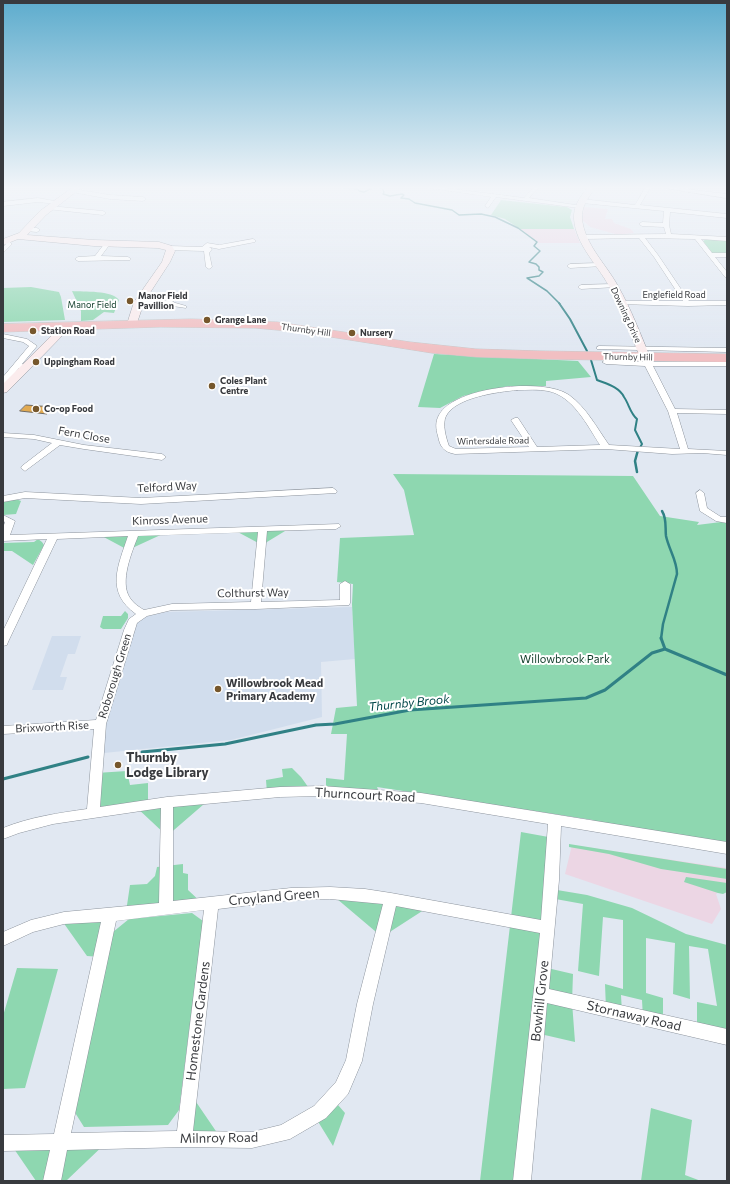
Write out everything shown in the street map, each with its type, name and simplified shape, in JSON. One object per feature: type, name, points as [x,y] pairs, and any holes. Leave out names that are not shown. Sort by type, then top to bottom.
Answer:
[{"type":"highway","name":"Thurnby Hill","points":[[3,328],[211,322],[306,329],[452,351],[538,355],[727,358]]},
{"type":"street","points":[[3,251],[9,244],[8,243]]},
{"type":"street","points":[[95,243],[153,245],[169,248],[219,248],[242,243]]},
{"type":"street","name":"Downing Drive","points":[[587,243],[614,286],[645,356]]},
{"type":"street","points":[[646,243],[688,304]]},
{"type":"street","points":[[701,243],[727,276]]},
{"type":"street","points":[[97,258],[106,244]]},
{"type":"street","points":[[206,247],[209,267]]},
{"type":"street","points":[[132,324],[139,302],[171,252],[169,248]]},
{"type":"street","points":[[710,255],[727,255]]},
{"type":"street","points":[[78,259],[128,259]]},
{"type":"street","points":[[570,266],[600,265]]},
{"type":"street","points":[[581,287],[614,286]]},
{"type":"street","points":[[166,303],[182,294]]},
{"type":"street","points":[[139,302],[166,303],[184,307]]},
{"type":"street","name":"Englefield Road","points":[[621,303],[727,304]]},
{"type":"street","points":[[3,382],[46,346],[60,331],[61,327]]},
{"type":"street","points":[[37,328],[48,336],[46,346]]},
{"type":"street","points":[[3,336],[25,340],[33,346],[22,366],[3,390]]},
{"type":"street","points":[[600,348],[645,356],[727,364]]},
{"type":"street","points":[[606,362],[645,356],[727,350]]},
{"type":"street","points":[[645,356],[672,411],[685,452]]},
{"type":"street","name":"Wintersdale Road","points":[[606,447],[571,400],[557,391],[547,388],[529,387],[472,397],[454,405],[444,412],[441,418],[440,425],[444,446],[450,451],[464,452],[606,447],[727,453]]},
{"type":"street","points":[[672,411],[727,412]]},
{"type":"street","points":[[515,420],[535,450]]},
{"type":"street","name":"Fern Close","points":[[3,435],[34,437],[150,459],[162,457]]},
{"type":"street","points":[[25,468],[58,442]]},
{"type":"street","points":[[33,462],[42,465]]},
{"type":"street","name":"Telford Way","points":[[3,499],[25,495],[141,501],[333,491]]},
{"type":"street","points":[[700,493],[703,509],[719,519],[727,520]]},
{"type":"street","name":"Kinross Avenue","points":[[3,518],[10,521],[4,538],[336,526]]},
{"type":"street","points":[[256,606],[263,529]]},
{"type":"street","points":[[134,533],[122,575],[122,587],[123,595],[127,601],[143,614]]},
{"type":"street","points":[[3,642],[45,557],[53,536]]},
{"type":"street","name":"Colthurst Way","points":[[143,614],[172,607],[345,603],[345,584]]},
{"type":"street","name":"Roborough Green","points":[[93,812],[100,724],[129,630],[133,621],[143,614]]},
{"type":"street","name":"Brixworth Rise","points":[[3,730],[100,724]]},
{"type":"street","name":"Thurncourt Road","points":[[3,834],[36,823],[93,812],[168,802],[280,792],[326,791],[421,798],[727,848]]},
{"type":"street","points":[[166,907],[168,802]]},
{"type":"street","name":"Bowhill Grove","points":[[522,1181],[552,880],[555,821]]},
{"type":"street","name":"Croyland Green","points":[[3,939],[31,926],[64,918],[110,915],[166,907],[212,904],[316,892],[365,895],[391,899],[547,928]]},
{"type":"street","name":"Milnroy Road","points":[[3,1143],[184,1139],[252,1140],[284,1133],[320,1112],[342,1088],[354,1061],[365,1004],[391,899]]},
{"type":"street","name":"Homestone Gardens","points":[[184,1139],[212,904]]},
{"type":"street","points":[[52,1181],[110,915]]},
{"type":"street","name":"Stornaway Road","points":[[540,994],[727,1037]]},
{"type":"shaded area","name":"Willowbrook Mead Primary Academy","points":[[352,607],[355,659],[321,662],[322,717],[231,740],[104,753],[106,719],[134,624],[144,617],[166,612]]},
{"type":"shaded area","points":[[52,636],[81,636],[75,654],[68,654],[60,677],[67,677],[63,690],[32,690]]},
{"type":"shaded area","points":[[572,845],[727,868],[727,887],[716,894],[721,909],[712,924],[565,874]]},
{"type":"green space","points":[[705,243],[727,243],[727,254],[712,253]]},
{"type":"green space","points":[[31,287],[59,292],[65,320],[3,322],[3,288]]},
{"type":"green space","name":"Manor Field","points":[[72,291],[104,293],[119,300],[114,313],[104,312],[93,320],[81,321],[81,311]]},
{"type":"green space","points":[[434,354],[578,361],[591,377],[546,381],[546,386],[508,386],[463,396],[440,408],[418,407]]},
{"type":"green space","name":"Willowbrook Park","points":[[393,474],[633,476],[660,516],[699,522],[697,525],[721,522],[727,523],[727,845],[594,825],[593,820],[377,787],[380,794],[326,791],[326,778],[344,780],[347,734],[331,734],[336,708],[357,706],[352,604],[353,584],[337,582],[340,538],[414,535],[404,490]]},
{"type":"green space","points":[[13,498],[21,501],[16,514],[3,515],[3,501]]},
{"type":"green space","points":[[290,528],[262,545],[234,530]]},
{"type":"green space","points":[[167,532],[128,550],[100,535]]},
{"type":"green space","points":[[38,539],[44,545],[33,565],[12,551],[3,551],[3,543],[34,542]]},
{"type":"green space","points":[[125,611],[128,614],[128,618],[121,629],[103,629],[100,627],[103,616],[121,616]]},
{"type":"green space","points":[[292,768],[301,777],[311,791],[267,793],[266,780],[283,777],[282,769]]},
{"type":"green space","points":[[127,771],[130,785],[148,783],[148,804],[211,798],[167,836],[135,806],[95,812],[96,773]]},
{"type":"green space","points":[[521,832],[554,838],[543,967],[573,974],[572,1002],[575,1042],[536,1033],[520,1181],[480,1181]]},
{"type":"green space","points":[[569,844],[727,869],[727,879],[661,869],[609,854],[569,847]]},
{"type":"green space","points":[[183,864],[183,873],[188,874],[188,890],[203,904],[126,912],[130,885],[147,884],[155,876],[157,867]]},
{"type":"green space","points":[[686,877],[727,883],[727,892],[723,894],[718,893],[684,882]]},
{"type":"green space","points":[[551,889],[587,895],[632,908],[686,934],[727,945],[727,1039],[697,1030],[697,1002],[717,1006],[708,949],[689,946],[690,999],[673,994],[675,943],[646,938],[646,993],[663,998],[663,1022],[643,1018],[642,1000],[621,995],[622,1013],[606,1009],[605,984],[623,989],[623,920],[603,917],[599,976],[578,971],[583,904],[550,898]]},
{"type":"green space","points":[[330,893],[430,906],[382,937]]},
{"type":"green space","points":[[192,913],[203,921],[179,1110],[168,1125],[84,1127],[74,1111],[113,932],[129,919]]},
{"type":"green space","points":[[110,915],[101,957],[87,956],[65,925],[64,918]]},
{"type":"green space","points":[[17,968],[58,969],[25,1088],[3,1089],[3,1016]]},
{"type":"green space","points":[[192,1096],[222,1140],[184,1139]]},
{"type":"green space","points":[[332,1098],[345,1113],[333,1146],[314,1115]]},
{"type":"green space","points":[[651,1108],[692,1120],[685,1175],[701,1181],[641,1181]]},
{"type":"green space","points":[[109,1140],[66,1181],[36,1181],[10,1143]]},
{"type":"building","name":"Co-op Food","points":[[26,405],[53,407],[47,414],[20,411]]},
{"type":"waterway","points":[[536,243],[534,246],[540,251],[529,262],[536,264],[539,267],[539,270],[543,272],[539,276],[527,278],[547,291],[559,303]]},
{"type":"waterway","points":[[559,303],[570,319],[587,351]]},
{"type":"waterway","points":[[591,360],[597,380],[612,386],[619,391],[637,419],[635,430],[642,444],[638,451]]},
{"type":"waterway","points":[[637,472],[635,461],[638,450]]},
{"type":"waterway","points":[[661,638],[663,624],[677,574],[676,564],[666,536],[665,520],[662,511]]},
{"type":"waterway","points":[[661,638],[665,649]]},
{"type":"waterway","name":"Thurnby Brook","points":[[142,752],[225,744],[316,725],[335,724],[410,710],[586,698],[605,690],[652,653],[665,649]]},
{"type":"waterway","points":[[665,649],[727,675]]},
{"type":"waterway","name":"Thurnby Brook","points":[[3,779],[88,757]]},
{"type":"place","name":"Manor Field Pavillion","points":[[130,301]]},
{"type":"place","name":"Grange Lane","points":[[207,320]]},
{"type":"place","name":"Station Road","points":[[33,331]]},
{"type":"place","name":"Nursery","points":[[352,333]]},
{"type":"place","name":"Uppingham Road","points":[[36,362]]},
{"type":"place","name":"Coles Plant Centre","points":[[212,386]]},
{"type":"place","name":"Co-op Food","points":[[36,409]]},
{"type":"place","name":"Willowbrook Mead Primary Academy","points":[[218,689]]},
{"type":"place","name":"Thurnby Lodge Library","points":[[118,765]]}]
